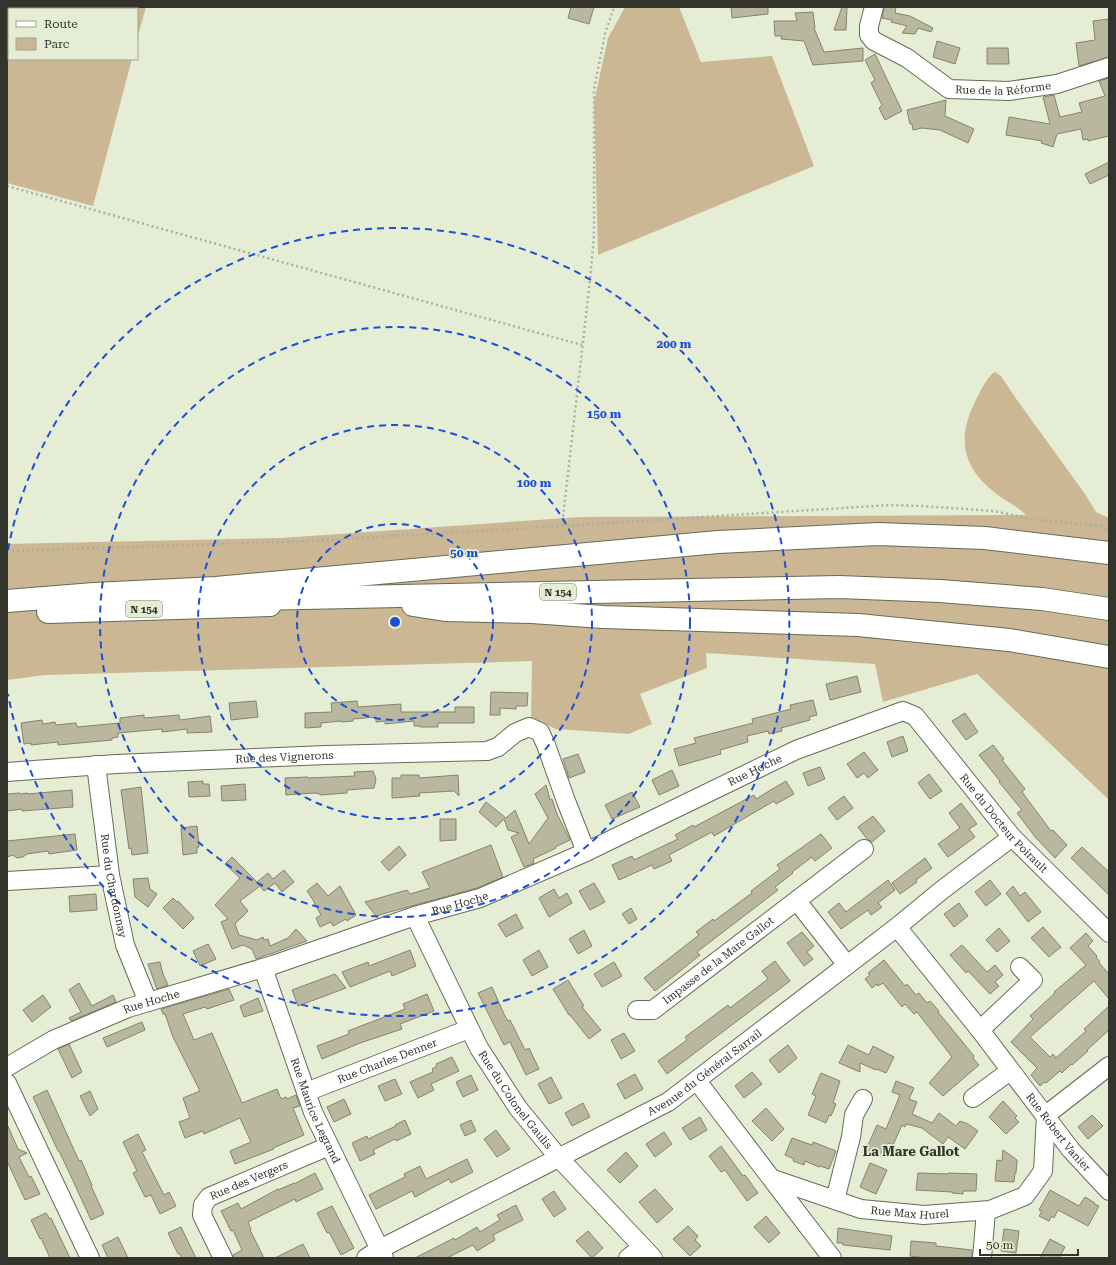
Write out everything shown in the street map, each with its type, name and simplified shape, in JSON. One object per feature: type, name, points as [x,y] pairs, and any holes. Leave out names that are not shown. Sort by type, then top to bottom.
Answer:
[{"type":"main road","points":[[7,601],[94,594],[216,588],[718,542],[878,534],[985,538],[1109,553]]},
{"type":"main road","name":"N 154","points":[[7,608],[332,596],[839,587],[940,591],[1042,599],[1109,608]]},
{"type":"main road","name":"N 154","points":[[7,614],[51,611],[829,594],[949,598],[1030,604],[1109,615]]},
{"type":"main road","points":[[402,603],[445,610],[858,625],[1009,640],[1109,657]]},
{"type":"street","name":"Rue de la Réforme","points":[[874,7],[869,26],[869,35],[874,41],[907,58],[950,89],[1009,91],[1057,84],[1109,67]]},
{"type":"street","name":"Rue du Docteur Poirault","points":[[903,711],[915,716],[1012,837],[1109,933]]},
{"type":"street","name":"Rue Hoche","points":[[7,1067],[53,1040],[128,1008],[263,968],[415,916],[480,898],[586,852],[796,750],[903,711]]},
{"type":"street","name":"Rue des Vignerons","points":[[7,772],[96,765],[326,755],[487,751],[498,747],[515,733],[529,727],[540,732],[546,745],[586,852]]},
{"type":"street","name":"Rue du Chardonnay","points":[[96,765],[110,875],[125,945],[148,1002]]},
{"type":"street","name":"Avenue du Général Sarrail","points":[[376,1255],[668,1102],[698,1081],[1012,837]]},
{"type":"street","name":"Impasse de la Mare Gallot","points":[[637,1010],[653,1010],[864,849]]},
{"type":"street","points":[[7,881],[110,875]]},
{"type":"street","points":[[797,900],[847,965]]},
{"type":"street","name":"Rue du Colonel Gaulis","points":[[415,916],[479,1048],[518,1108],[559,1158],[648,1252]]},
{"type":"street","name":"Rue Robert Vanier","points":[[897,927],[980,1030],[1010,1071],[1046,1115],[1071,1150],[1109,1191]]},
{"type":"street","points":[[980,1030],[1033,980],[1020,967]]},
{"type":"street","name":"Rue Maurice Legrand","points":[[263,968],[313,1112],[376,1255]]},
{"type":"street","name":"Rue Charles Denner","points":[[306,1092],[469,1029]]},
{"type":"street","points":[[1046,1115],[1109,1066]]},
{"type":"street","points":[[973,1098],[1010,1071]]},
{"type":"street","points":[[698,1081],[832,1258]]},
{"type":"street","points":[[7,1083],[90,1258]]},
{"type":"street","points":[[835,1200],[851,1137],[854,1115],[863,1099]]},
{"type":"street","name":"Rue Max Hurel","points":[[773,1179],[861,1209],[924,1215],[986,1211],[1026,1196],[1043,1171],[1046,1115]]},
{"type":"street","name":"Rue des Vergers","points":[[224,1258],[202,1214],[203,1205],[209,1197],[329,1146]]},
{"type":"street","points":[[982,1258],[986,1211]]},
{"type":"street","points":[[628,1258],[648,1252]]},
{"type":"path","points":[[562,526],[594,235],[594,88],[605,34],[614,7]]},
{"type":"path","points":[[7,186],[582,345]]},
{"type":"path","points":[[7,550],[311,541],[889,505],[994,511],[1031,519],[1101,526],[1109,532]]},
{"type":"green space","points":[[7,7],[146,7],[138,35],[138,8],[8,8],[8,60],[132,60],[93,206],[7,183]]},
{"type":"green space","points":[[625,7],[679,7],[701,62],[772,56],[814,166],[598,255],[594,102],[608,38]]},
{"type":"green space","points":[[995,372],[1001,376],[1085,494],[1096,512],[1109,518],[1109,800],[977,674],[883,702],[875,664],[706,653],[707,668],[640,694],[652,724],[629,734],[556,729],[531,718],[532,661],[45,675],[7,680],[7,544],[281,538],[580,517],[1026,515],[994,492],[983,482],[969,462],[966,451],[966,428],[969,415],[989,377]]},
{"type":"building","points":[[571,7],[594,7],[589,24],[568,18]]},
{"type":"building","points":[[731,7],[768,7],[768,14],[732,18]]},
{"type":"building","points":[[842,7],[847,7],[846,30],[834,30]]},
{"type":"building","points":[[884,7],[896,7],[895,13],[910,16],[933,28],[931,32],[918,28],[915,34],[902,33],[907,26],[882,18]]},
{"type":"building","points":[[813,12],[814,28],[824,52],[863,48],[863,61],[813,65],[804,41],[781,39],[782,36],[775,36],[774,21],[797,21],[795,13]]},
{"type":"building","points":[[1109,19],[1109,57],[1079,66],[1076,43],[1095,40],[1093,21]]},
{"type":"building","points":[[937,41],[960,48],[955,64],[933,57]]},
{"type":"building","points":[[987,48],[1008,48],[1009,64],[987,64]]},
{"type":"building","points":[[875,54],[902,111],[885,120],[879,108],[882,105],[871,83],[875,80],[865,60]]},
{"type":"building","points":[[1109,78],[1109,136],[1088,141],[1088,139],[1083,140],[1081,129],[1057,134],[1053,147],[1041,143],[1042,141],[1006,135],[1009,117],[1050,124],[1043,97],[1054,95],[1060,117],[1082,112],[1079,103],[1105,96],[1099,81]]},
{"type":"building","points":[[946,100],[945,116],[974,129],[968,143],[940,130],[922,128],[913,130],[907,110]]},
{"type":"building","points":[[1109,162],[1109,175],[1090,184],[1085,174]]},
{"type":"building","points":[[857,676],[861,692],[830,700],[826,684]]},
{"type":"building","points":[[491,692],[528,693],[527,706],[516,706],[516,709],[500,708],[500,715],[490,715]]},
{"type":"building","points":[[813,700],[817,715],[809,717],[810,720],[781,728],[782,731],[769,734],[768,731],[747,736],[748,742],[720,750],[721,754],[679,766],[674,749],[696,743],[694,738],[753,723],[752,719],[791,709],[790,705]]},
{"type":"building","points":[[256,701],[258,717],[231,720],[229,703]]},
{"type":"building","points":[[357,701],[358,707],[401,704],[401,712],[455,712],[455,707],[474,707],[474,723],[438,723],[438,727],[420,727],[414,726],[414,721],[385,724],[385,721],[376,722],[376,717],[353,719],[353,721],[321,723],[321,727],[305,728],[305,713],[332,712],[331,703]]},
{"type":"building","points":[[965,713],[978,732],[966,740],[952,721]]},
{"type":"building","points":[[144,715],[144,718],[179,715],[180,720],[210,716],[212,732],[187,733],[187,729],[162,732],[162,729],[118,733],[118,737],[112,738],[112,740],[58,745],[58,742],[31,745],[31,743],[24,744],[21,723],[42,720],[43,724],[55,722],[56,725],[76,723],[77,727],[120,723],[120,718]]},
{"type":"building","points":[[903,736],[908,751],[892,757],[887,742]]},
{"type":"building","points":[[993,745],[1004,759],[1002,760],[1025,789],[1022,792],[1051,831],[1053,830],[1067,845],[1055,858],[1036,838],[1017,813],[1022,810],[979,755]]},
{"type":"building","points":[[864,752],[878,770],[868,778],[864,773],[857,778],[847,764]]},
{"type":"building","points":[[578,754],[585,772],[569,778],[563,759]]},
{"type":"building","points":[[820,767],[825,779],[808,786],[803,773]]},
{"type":"building","points":[[672,770],[679,786],[659,795],[652,780]]},
{"type":"building","points":[[373,771],[376,779],[374,788],[347,790],[347,793],[286,795],[285,778],[355,776],[354,772]]},
{"type":"building","points":[[929,774],[942,791],[930,799],[918,783]]},
{"type":"building","points":[[401,775],[419,775],[419,778],[458,775],[459,796],[454,791],[419,793],[420,796],[392,798],[392,778],[401,778]]},
{"type":"building","points":[[203,781],[203,784],[209,784],[210,796],[189,797],[188,782]]},
{"type":"building","points":[[786,781],[794,794],[776,804],[774,801],[714,836],[712,832],[669,855],[672,861],[654,869],[652,865],[619,880],[612,865],[632,856],[634,860],[678,839],[675,835],[693,825],[694,827],[754,795],[756,799]]},
{"type":"building","points":[[245,784],[246,800],[222,801],[221,786]]},
{"type":"building","points":[[546,785],[550,800],[552,799],[557,814],[570,840],[533,859],[534,863],[524,867],[511,837],[519,833],[508,830],[504,819],[496,827],[479,812],[486,802],[506,818],[515,810],[529,844],[548,818],[535,794]]},
{"type":"building","points":[[141,787],[148,853],[132,855],[131,848],[129,849],[121,790]]},
{"type":"building","points":[[72,790],[73,807],[7,811],[7,794],[28,794]]},
{"type":"building","points":[[632,792],[640,807],[612,819],[605,805]]},
{"type":"building","points":[[844,796],[853,808],[837,820],[828,808]]},
{"type":"building","points":[[961,803],[977,824],[969,829],[975,837],[948,857],[938,844],[960,828],[949,813]]},
{"type":"building","points":[[873,816],[885,831],[872,842],[867,839],[858,827]]},
{"type":"building","points":[[440,819],[456,819],[456,840],[440,841]]},
{"type":"building","points":[[197,826],[199,847],[197,847],[197,853],[183,855],[181,828]]},
{"type":"building","points":[[75,834],[77,850],[49,854],[48,851],[27,854],[23,857],[17,858],[13,855],[7,857],[7,841]]},
{"type":"building","points":[[821,834],[832,848],[815,861],[812,857],[792,872],[793,873],[775,887],[778,890],[697,952],[700,955],[655,991],[644,978],[699,935],[696,932],[713,919],[714,921],[752,893],[751,891],[780,869],[777,865]]},
{"type":"building","points":[[491,845],[503,877],[477,888],[376,916],[365,902],[407,890],[410,894],[430,888],[422,872]]},
{"type":"building","points":[[399,846],[406,855],[389,871],[381,862]]},
{"type":"building","points":[[1082,847],[1109,872],[1109,895],[1071,858]]},
{"type":"building","points":[[232,857],[257,882],[268,873],[273,879],[284,870],[294,882],[282,892],[275,883],[264,891],[260,886],[240,901],[248,911],[235,924],[239,935],[257,940],[263,937],[264,940],[268,939],[270,946],[288,938],[296,929],[307,941],[256,959],[252,949],[243,945],[232,949],[221,922],[228,919],[215,905],[240,878],[225,864]]},
{"type":"building","points":[[925,858],[932,868],[916,880],[917,882],[900,894],[892,883]]},
{"type":"building","points":[[148,878],[150,889],[157,894],[148,907],[135,897],[133,879]]},
{"type":"building","points":[[888,880],[895,890],[878,903],[882,907],[871,915],[868,910],[841,929],[828,912],[839,903],[846,912]]},
{"type":"building","points":[[990,880],[1001,894],[986,906],[975,892]]},
{"type":"building","points":[[317,883],[328,896],[340,886],[356,915],[347,921],[346,919],[333,926],[331,922],[320,927],[316,918],[321,915],[307,891]]},
{"type":"building","points":[[594,883],[605,902],[590,910],[579,891]]},
{"type":"building","points":[[1013,886],[1020,896],[1025,892],[1041,912],[1028,922],[1006,893]]},
{"type":"building","points":[[554,889],[559,898],[567,893],[572,903],[549,917],[539,898]]},
{"type":"building","points":[[96,894],[97,910],[70,912],[69,896]]},
{"type":"building","points":[[173,898],[177,902],[178,901],[194,918],[183,929],[163,908]]},
{"type":"building","points":[[959,903],[968,916],[954,927],[944,914]]},
{"type":"building","points":[[631,908],[637,919],[629,924],[622,914]]},
{"type":"building","points":[[516,914],[523,928],[506,937],[498,924]]},
{"type":"building","points":[[1043,927],[1061,947],[1049,957],[1031,938]]},
{"type":"building","points":[[999,928],[1010,941],[997,952],[986,940]]},
{"type":"building","points":[[584,930],[592,946],[578,954],[569,939]]},
{"type":"building","points":[[802,932],[814,946],[807,952],[813,959],[804,966],[787,943]]},
{"type":"building","points":[[1086,933],[1093,941],[1088,946],[1097,956],[1096,957],[1100,962],[1099,963],[1109,974],[1109,999],[1094,981],[1030,1037],[1050,1057],[1053,1054],[1056,1058],[1086,1031],[1084,1029],[1109,1006],[1109,1030],[1072,1065],[1071,1064],[1062,1073],[1060,1071],[1040,1086],[1031,1075],[1037,1068],[1011,1042],[1033,1019],[1030,1016],[1055,993],[1054,992],[1086,965],[1070,948]]},
{"type":"building","points":[[208,944],[216,959],[200,966],[193,951]]},
{"type":"building","points":[[962,945],[987,972],[995,965],[1003,975],[995,982],[999,986],[990,994],[968,971],[966,973],[950,955]]},
{"type":"building","points":[[410,950],[416,966],[392,976],[390,971],[350,987],[342,972],[368,962],[369,966]]},
{"type":"building","points":[[539,950],[548,967],[532,976],[523,960]]},
{"type":"building","points":[[884,960],[905,986],[907,984],[916,995],[919,993],[927,1003],[930,1001],[974,1056],[973,1058],[979,1065],[943,1096],[929,1083],[952,1057],[917,1012],[914,1014],[905,1004],[902,1007],[883,983],[878,986],[877,984],[872,988],[865,979],[870,975],[868,973]]},
{"type":"building","points":[[775,961],[790,981],[667,1074],[658,1061],[687,1040],[685,1037],[728,1005],[730,1008],[768,979],[762,971]]},
{"type":"building","points":[[160,962],[168,985],[157,989],[148,964]]},
{"type":"building","points":[[614,962],[622,976],[602,987],[594,974]]},
{"type":"building","points":[[335,974],[346,988],[298,1006],[292,990]]},
{"type":"building","points":[[568,980],[584,1006],[582,1007],[601,1030],[589,1039],[569,1015],[553,989]]},
{"type":"building","points":[[79,983],[92,1006],[113,995],[116,1002],[71,1021],[69,1018],[81,1012],[69,990]]},
{"type":"building","points":[[492,987],[508,1021],[510,1020],[525,1050],[529,1048],[539,1069],[526,1075],[510,1042],[504,1045],[478,993]]},
{"type":"building","points":[[229,989],[234,1000],[207,1009],[205,1007],[183,1014],[194,1040],[212,1033],[242,1103],[277,1089],[281,1099],[286,1097],[287,1099],[296,1095],[300,1106],[293,1108],[304,1135],[273,1148],[274,1149],[235,1164],[230,1151],[251,1142],[240,1118],[204,1134],[203,1131],[185,1138],[179,1122],[190,1118],[183,1098],[200,1091],[173,1037],[165,1014],[163,1014],[161,1009]]},
{"type":"building","points":[[427,994],[434,1011],[400,1024],[402,1029],[360,1043],[322,1059],[317,1046],[349,1034],[348,1031],[405,1009],[403,1004]]},
{"type":"building","points":[[43,995],[51,1007],[32,1022],[23,1010]]},
{"type":"building","points":[[258,998],[263,1011],[244,1017],[240,1006]]},
{"type":"building","points":[[142,1022],[145,1030],[107,1047],[103,1038]]},
{"type":"building","points":[[624,1033],[635,1051],[621,1059],[611,1040]]},
{"type":"building","points":[[69,1044],[82,1072],[72,1078],[58,1049]]},
{"type":"building","points":[[788,1045],[797,1058],[779,1073],[769,1060]]},
{"type":"building","points":[[848,1045],[869,1055],[873,1046],[894,1057],[886,1073],[860,1063],[860,1072],[839,1063]]},
{"type":"building","points":[[452,1057],[459,1071],[431,1084],[434,1090],[418,1098],[410,1082],[433,1072],[432,1069],[437,1066],[436,1064]]},
{"type":"building","points":[[752,1072],[762,1084],[744,1098],[735,1086]]},
{"type":"building","points":[[821,1073],[840,1081],[833,1103],[836,1104],[826,1123],[808,1115],[816,1096],[812,1094]]},
{"type":"building","points":[[635,1074],[643,1089],[625,1099],[617,1084]]},
{"type":"building","points":[[471,1075],[478,1090],[463,1097],[456,1082]]},
{"type":"building","points":[[551,1077],[562,1098],[549,1104],[538,1084]]},
{"type":"building","points":[[395,1079],[402,1094],[385,1101],[378,1086]]},
{"type":"building","points":[[896,1081],[914,1088],[909,1099],[917,1102],[912,1114],[932,1123],[939,1113],[956,1126],[960,1121],[968,1124],[978,1131],[965,1149],[948,1137],[943,1144],[922,1128],[906,1124],[905,1127],[902,1125],[893,1145],[888,1143],[883,1157],[866,1150],[877,1125],[886,1129],[900,1095],[892,1092]]},
{"type":"building","points":[[47,1090],[79,1161],[81,1160],[104,1214],[91,1220],[33,1097]]},
{"type":"building","points":[[90,1091],[98,1109],[90,1116],[80,1096]]},
{"type":"building","points":[[344,1099],[351,1114],[334,1122],[327,1107]]},
{"type":"building","points":[[1003,1101],[1017,1116],[1015,1118],[1019,1122],[1006,1134],[989,1117]]},
{"type":"building","points":[[583,1103],[590,1117],[572,1126],[565,1113]]},
{"type":"building","points":[[766,1108],[784,1129],[772,1141],[752,1121]]},
{"type":"building","points":[[1092,1115],[1103,1126],[1088,1139],[1078,1127]]},
{"type":"building","points":[[700,1117],[707,1130],[690,1140],[682,1128]]},
{"type":"building","points":[[405,1120],[411,1134],[396,1141],[395,1139],[373,1150],[375,1154],[360,1161],[352,1143],[367,1136],[368,1139],[396,1126],[395,1125]]},
{"type":"building","points":[[471,1120],[476,1131],[465,1136],[460,1125]]},
{"type":"building","points":[[7,1124],[18,1149],[27,1153],[19,1157],[40,1194],[25,1200],[7,1161]]},
{"type":"building","points":[[496,1130],[510,1149],[497,1157],[484,1139]]},
{"type":"building","points":[[664,1132],[672,1144],[655,1157],[646,1144]]},
{"type":"building","points":[[138,1134],[146,1150],[142,1152],[164,1195],[169,1192],[176,1206],[160,1214],[151,1195],[145,1197],[133,1173],[137,1171],[123,1142]]},
{"type":"building","points":[[792,1138],[812,1145],[813,1142],[836,1151],[829,1169],[819,1167],[805,1161],[804,1165],[793,1161],[794,1159],[785,1155]]},
{"type":"building","points":[[721,1146],[743,1176],[745,1175],[758,1193],[747,1201],[725,1170],[721,1172],[709,1156]]},
{"type":"building","points":[[1003,1150],[1017,1160],[1014,1182],[995,1181],[997,1160],[1002,1161]]},
{"type":"building","points":[[626,1152],[638,1166],[620,1183],[607,1170]]},
{"type":"building","points":[[467,1159],[473,1172],[451,1183],[449,1179],[415,1197],[412,1191],[376,1209],[369,1195],[405,1177],[404,1174],[420,1166],[426,1179]]},
{"type":"building","points":[[870,1163],[887,1170],[876,1194],[860,1187]]},
{"type":"building","points":[[315,1173],[323,1189],[296,1202],[295,1199],[248,1222],[251,1229],[250,1230],[264,1258],[233,1258],[233,1255],[242,1250],[233,1230],[231,1231],[221,1211],[238,1203],[241,1209],[278,1189],[294,1184]]},
{"type":"building","points":[[918,1173],[977,1174],[976,1191],[963,1191],[963,1194],[916,1190]]},
{"type":"building","points":[[655,1189],[673,1209],[657,1223],[639,1202]]},
{"type":"building","points":[[1050,1190],[1079,1206],[1085,1197],[1099,1206],[1088,1226],[1058,1210],[1054,1218],[1052,1216],[1049,1221],[1039,1216],[1042,1211],[1039,1210]]},
{"type":"building","points":[[554,1191],[566,1209],[554,1217],[542,1199]]},
{"type":"building","points":[[516,1205],[523,1220],[493,1235],[495,1240],[477,1251],[473,1245],[447,1258],[415,1258],[454,1238],[455,1240],[477,1227],[480,1232],[500,1220],[497,1215]]},
{"type":"building","points":[[332,1206],[354,1248],[341,1255],[329,1232],[327,1233],[317,1213]]},
{"type":"building","points":[[46,1213],[50,1219],[51,1218],[70,1258],[50,1258],[31,1220]]},
{"type":"building","points":[[766,1216],[780,1233],[769,1243],[754,1227]]},
{"type":"building","points":[[688,1226],[698,1236],[695,1240],[701,1246],[690,1256],[673,1239]]},
{"type":"building","points":[[181,1227],[196,1258],[182,1258],[180,1254],[178,1254],[168,1233]]},
{"type":"building","points":[[838,1228],[892,1236],[890,1250],[837,1243]]},
{"type":"building","points":[[1004,1229],[1019,1231],[1016,1253],[1001,1251]]},
{"type":"building","points":[[588,1231],[603,1248],[592,1258],[576,1241]]},
{"type":"building","points":[[118,1237],[128,1258],[108,1258],[102,1245]]},
{"type":"building","points":[[1050,1239],[1065,1247],[1059,1258],[1040,1258]]},
{"type":"building","points":[[911,1241],[936,1243],[936,1246],[972,1250],[972,1258],[927,1258],[910,1256]]},
{"type":"building","points":[[303,1244],[310,1258],[275,1258]]},
{"type":"district","name":"La Mare Gallot","points":[[911,1151]]}]
